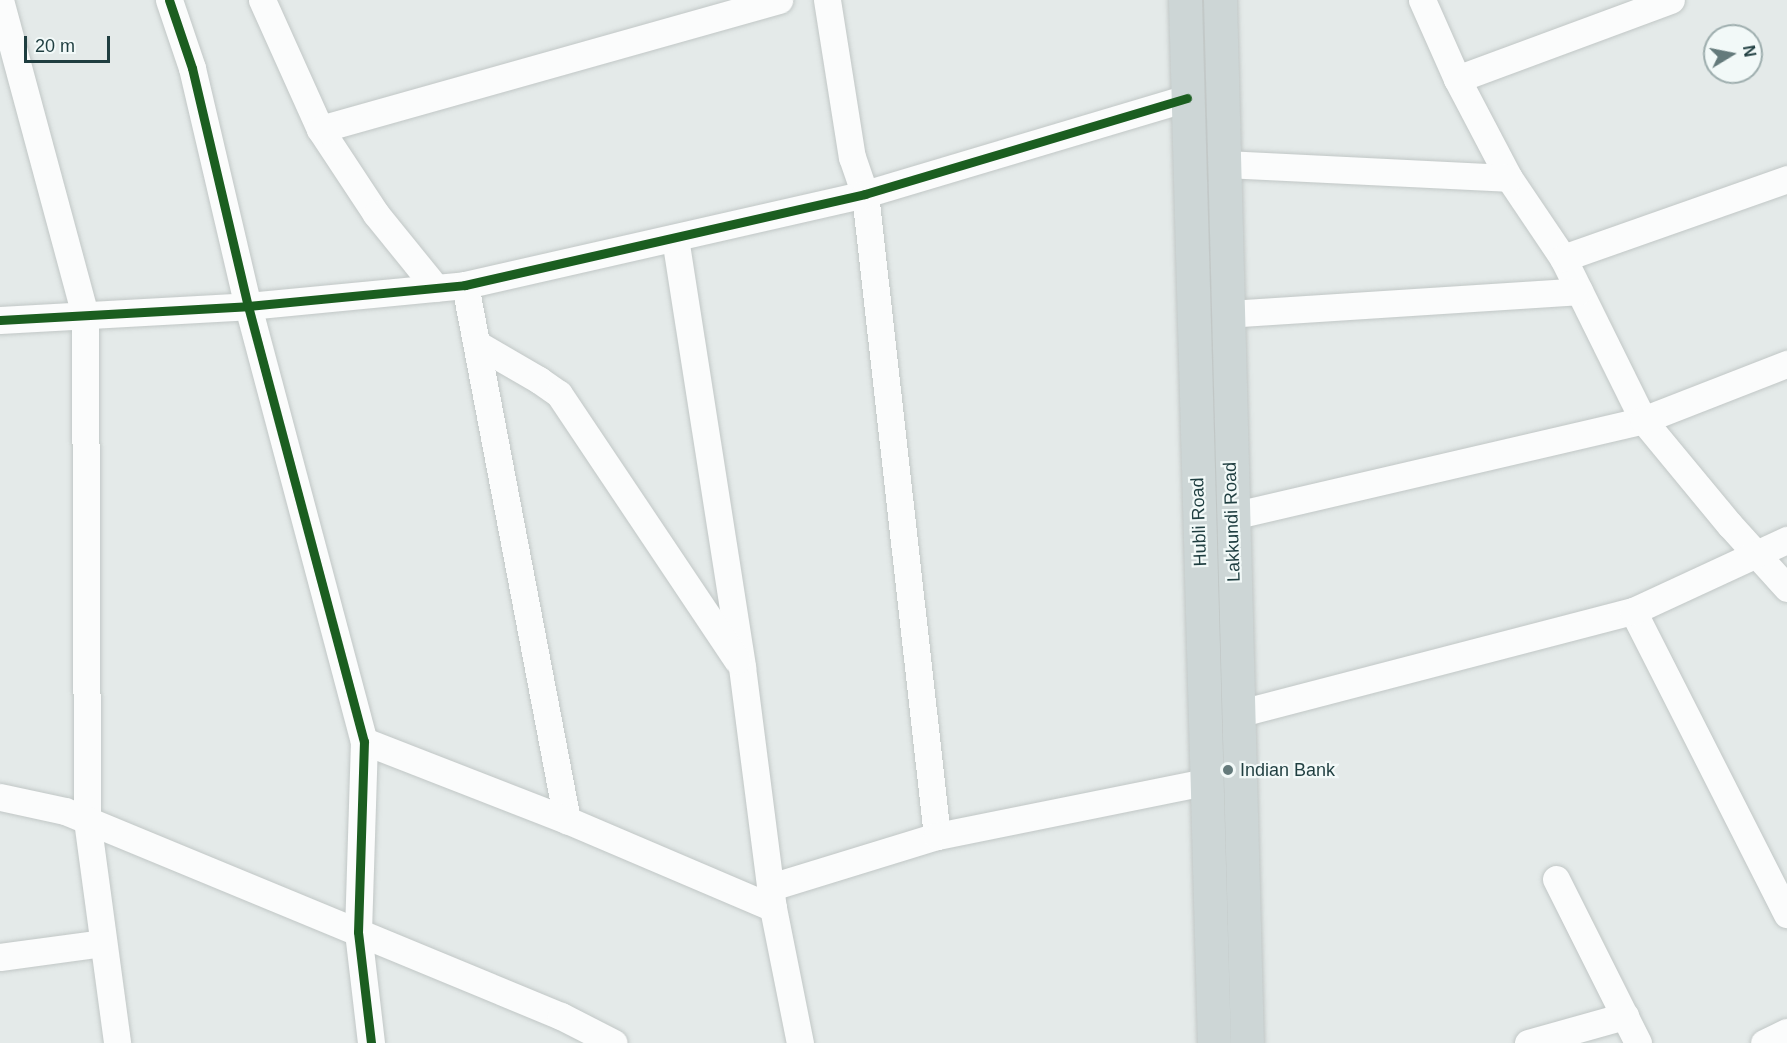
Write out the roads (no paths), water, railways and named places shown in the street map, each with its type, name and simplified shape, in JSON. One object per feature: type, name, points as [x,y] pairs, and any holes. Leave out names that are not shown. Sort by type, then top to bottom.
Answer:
[{"type":"main road","name":"Hubli Road","points":[[1185,0],[1214,1043]]},
{"type":"main road","name":"Lakkundi Road","points":[[1220,0],[1247,1043]]},
{"type":"street","points":[[0,0],[85,316],[87,820],[117,1043]]},
{"type":"street","points":[[169,0],[192,68],[248,306],[364,741],[358,932],[371,1043]]},
{"type":"street","points":[[320,129],[778,0]]},
{"type":"street","points":[[827,0],[852,157],[865,194],[937,836]]},
{"type":"street","points":[[1422,0],[1457,79],[1509,178],[1563,258],[1643,420],[1730,525],[1787,588]]},
{"type":"street","points":[[1457,79],[1671,0]]},
{"type":"street","points":[[271,3],[320,129],[376,214],[436,288]]},
{"type":"street","points":[[0,320],[248,306],[465,285],[865,194],[1187,98]]},
{"type":"street","points":[[1223,164],[1509,178]]},
{"type":"street","points":[[1563,258],[1787,179]]},
{"type":"street","points":[[675,238],[742,667],[772,897],[800,1043]]},
{"type":"street","points":[[465,285],[567,820]]},
{"type":"street","points":[[1227,314],[1580,291]]},
{"type":"street","points":[[477,344],[559,394],[742,667]]},
{"type":"street","points":[[1232,516],[1643,420],[1787,364]]},
{"type":"street","points":[[1237,714],[1633,611],[1787,540]]},
{"type":"street","points":[[1633,611],[1787,914]]},
{"type":"street","points":[[364,741],[772,897],[937,836],[1205,782]]},
{"type":"street","points":[[0,797],[66,812],[87,820],[561,1016],[614,1043]]},
{"type":"street","points":[[1556,879],[1638,1043]]},
{"type":"street","points":[[0,957],[102,943]]},
{"type":"street","points":[[561,1016],[563,1043]]},
{"type":"street","points":[[1528,1043],[1625,1016]]},
{"type":"street","points":[[1764,1043],[1787,1032]]},
{"type":"place","name":"Indian Bank","points":[[1228,770]]}]
